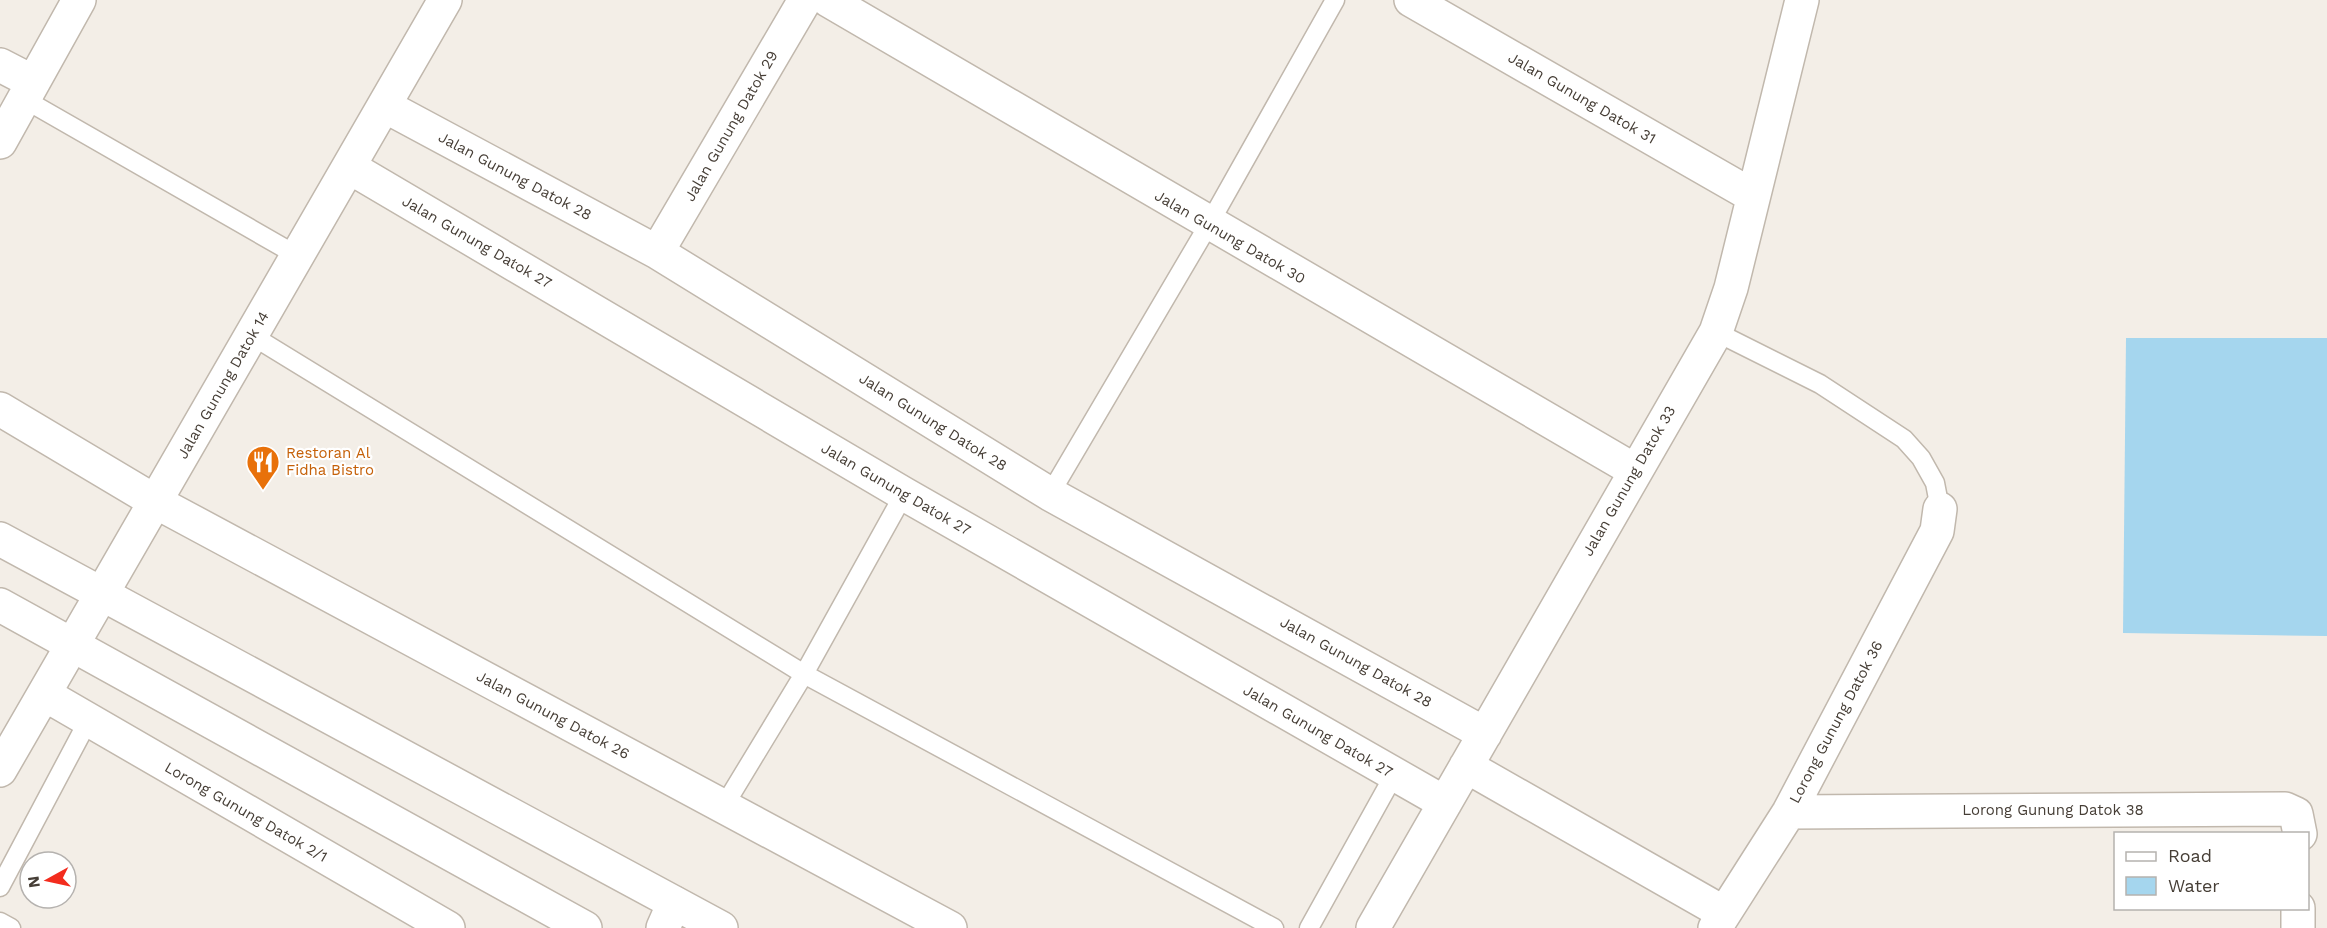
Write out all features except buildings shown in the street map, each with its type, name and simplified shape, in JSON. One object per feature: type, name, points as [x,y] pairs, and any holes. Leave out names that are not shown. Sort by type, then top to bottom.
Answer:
[{"type":"street","points":[[0,142],[79,0]]},
{"type":"street","name":"Jalan Gunung Datok 14","points":[[0,770],[251,335],[351,168],[445,0]]},
{"type":"street","name":"Jalan Gunung Datok 29","points":[[657,252],[805,0]]},
{"type":"street","name":"Jalan Gunung Datok 30","points":[[828,0],[1209,225],[1634,470]]},
{"type":"street","name":"Jalan Gunung Datok 31","points":[[1411,0],[1753,196]]},
{"type":"street","name":"Jalan Gunung Datok 33","points":[[1373,928],[1634,470],[1716,332],[1731,288],[1802,0]]},
{"type":"street","points":[[0,65],[28,91]]},
{"type":"street","name":"Jalan Gunung Datok 28","points":[[385,106],[657,252],[1050,494],[1485,734]]},
{"type":"street","name":"Jalan Gunung Datok 27","points":[[351,168],[904,494],[1445,803]]},
{"type":"street","name":"Jalan Gunung Datok 26","points":[[0,409],[156,502],[950,928]]},
{"type":"street","name":"Lorong Gunung Datok 36","points":[[1720,921],[1788,812],[1938,531],[1940,509]]},
{"type":"street","points":[[0,539],[101,593],[669,915],[721,928]]},
{"type":"street","points":[[0,605],[585,928]]},
{"type":"street","name":"Lorong Gunung Datok 2/1","points":[[44,694],[448,928]]},
{"type":"street","points":[[1466,766],[1720,921]]},
{"type":"street","name":"Lorong Gunung Datok 38","points":[[1788,812],[2285,809],[2296,814],[2301,825],[2300,832]]},
{"type":"street","points":[[2298,910],[2298,928]]},
{"type":"lane","points":[[1050,494],[1209,225],[1335,0]]},
{"type":"lane","points":[[28,91],[298,256]]},
{"type":"lane","points":[[1716,332],[1820,384],[1904,439],[1921,458],[1935,483],[1940,509]]},
{"type":"lane","points":[[251,335],[804,674],[1274,928]]},
{"type":"lane","points":[[724,806],[804,674],[904,494]]},
{"type":"lane","points":[[0,887],[88,720]]},
{"type":"lane","points":[[1309,928],[1395,775]]},
{"type":"lane","points":[[0,922],[11,928]]},
{"type":"water","points":[[2126,338],[2327,338],[2327,636],[2123,633]]},
{"type":"place","name":"Restoran Al Fidha Bistro","points":[[263,491]]}]
